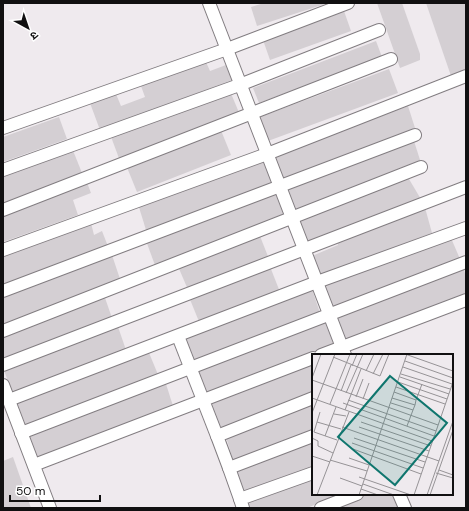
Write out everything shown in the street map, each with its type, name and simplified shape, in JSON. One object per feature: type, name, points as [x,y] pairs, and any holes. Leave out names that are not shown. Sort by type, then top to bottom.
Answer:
[{"type":"street","points":[[209,3],[242,84],[267,154],[344,351]]},
{"type":"street","points":[[3,128],[227,49],[348,3]]},
{"type":"street","points":[[3,170],[242,84],[379,30]]},
{"type":"street","points":[[3,210],[392,59]]},
{"type":"street","points":[[3,250],[267,154],[466,76]]},
{"type":"street","points":[[3,291],[415,135]]},
{"type":"street","points":[[3,330],[421,167]]},
{"type":"street","points":[[3,365],[466,187]]},
{"type":"street","points":[[9,400],[318,282],[466,228]]},
{"type":"street","points":[[21,433],[466,262]]},
{"type":"street","points":[[326,354],[344,351],[466,300]]},
{"type":"street","points":[[178,336],[217,436],[241,504],[312,473]]},
{"type":"street","points":[[34,465],[312,358]]},
{"type":"street","points":[[3,385],[50,508]]},
{"type":"street","points":[[217,436],[312,398]]},
{"type":"street","points":[[229,468],[312,436]]},
{"type":"street","points":[[321,508],[354,495]]},
{"type":"street","points":[[399,495],[404,508]]},
{"type":"building","points":[[264,3],[328,3],[257,26],[251,7]]},
{"type":"building","points":[[377,3],[402,3],[420,54],[420,60],[400,68]]},
{"type":"building","points":[[426,3],[466,3],[466,70],[451,76]]},
{"type":"building","points":[[344,11],[351,31],[270,60],[263,40]]},
{"type":"building","points":[[376,41],[382,57],[259,103],[253,88]]},
{"type":"building","points":[[206,62],[210,71],[226,65],[232,80],[100,130],[90,103],[116,94],[121,106],[145,97],[141,86]]},
{"type":"building","points":[[389,69],[398,93],[268,141],[260,117]]},
{"type":"building","points":[[230,91],[240,115],[120,161],[110,134]]},
{"type":"building","points":[[408,106],[415,128],[283,181],[273,157]]},
{"type":"building","points":[[59,117],[67,139],[3,162],[3,137]]},
{"type":"building","points":[[220,128],[231,155],[137,192],[126,165]]},
{"type":"building","points":[[413,138],[421,163],[294,214],[284,187]]},
{"type":"building","points":[[72,148],[82,173],[3,205],[3,173]]},
{"type":"building","points":[[262,158],[273,186],[146,230],[138,204]]},
{"type":"building","points":[[406,174],[422,201],[307,244],[297,219]]},
{"type":"building","points":[[86,180],[91,193],[73,200],[78,215],[3,242],[3,212]]},
{"type":"building","points":[[274,189],[285,215],[156,268],[145,238]]},
{"type":"building","points":[[424,204],[432,233],[321,275],[312,256],[338,245],[336,238]]},
{"type":"building","points":[[90,219],[94,235],[102,231],[109,249],[3,289],[3,255]]},
{"type":"building","points":[[258,231],[269,259],[189,292],[177,264]]},
{"type":"building","points":[[451,238],[460,259],[334,308],[324,284]]},
{"type":"building","points":[[111,252],[121,282],[3,324],[3,294]]},
{"type":"building","points":[[269,264],[280,292],[200,324],[189,297]]},
{"type":"building","points":[[463,266],[466,277],[466,294],[344,343],[337,315]]},
{"type":"building","points":[[312,289],[320,313],[193,362],[185,336]]},
{"type":"building","points":[[104,295],[112,318],[3,359],[3,334]]},
{"type":"building","points":[[328,318],[337,344],[204,397],[193,370]]},
{"type":"building","points":[[116,321],[126,350],[13,394],[3,368]]},
{"type":"building","points":[[147,348],[159,377],[26,426],[15,398]]},
{"type":"building","points":[[312,361],[312,396],[225,430],[215,422],[208,402]]},
{"type":"building","points":[[166,384],[173,406],[35,460],[27,435]]},
{"type":"building","points":[[312,401],[312,434],[234,463],[225,434]]},
{"type":"building","points":[[312,439],[312,470],[245,496],[232,470]]},
{"type":"building","points":[[13,457],[31,508],[3,508],[3,461]]},
{"type":"building","points":[[312,477],[312,495],[339,495],[307,508],[247,508],[244,502]]},
{"type":"building","points":[[361,495],[395,495],[401,508],[328,508]]}]
